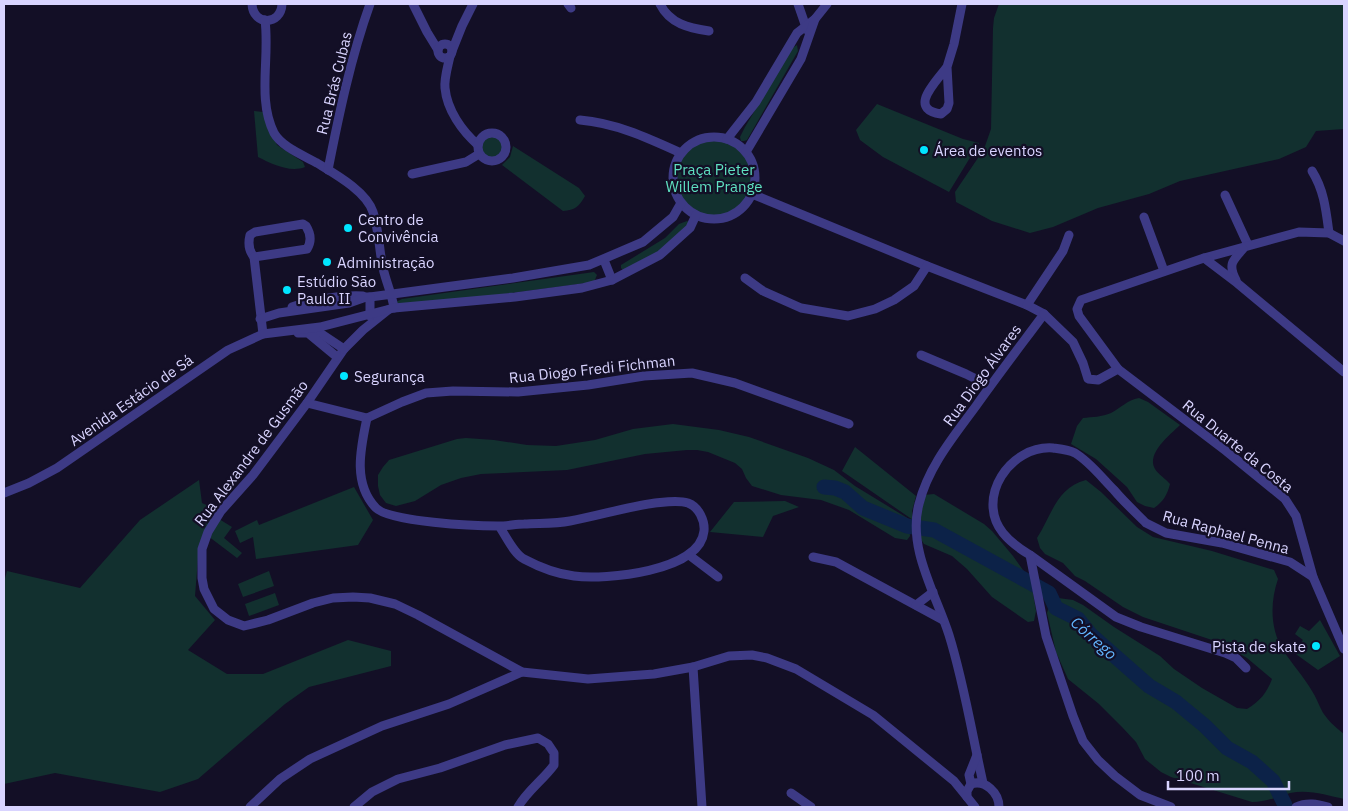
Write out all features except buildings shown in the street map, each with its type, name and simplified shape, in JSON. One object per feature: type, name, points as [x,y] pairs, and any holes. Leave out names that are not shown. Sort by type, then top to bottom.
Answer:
[{"type":"street","points":[[252,4],[253,12],[256,16],[265,20],[279,15],[282,4]]},
{"type":"street","name":"Rua Brás Cubas","points":[[328,170],[349,77],[370,4]]},
{"type":"street","points":[[413,4],[438,50],[440,46],[446,44],[450,46],[451,54]]},
{"type":"street","points":[[412,174],[466,162],[478,150],[480,140],[486,134],[493,132],[501,135],[506,141],[507,149],[504,156],[495,161],[487,161],[478,150],[464,132],[456,119],[444,87],[451,54],[473,4]]},
{"type":"street","points":[[660,4],[664,12],[684,26],[709,31]]},
{"type":"street","points":[[798,4],[810,35]]},
{"type":"street","points":[[727,139],[756,102],[797,33],[815,19],[827,4]]},
{"type":"street","points":[[947,67],[925,98],[924,106],[927,110],[934,113],[941,114],[947,109],[947,67],[962,4]]},
{"type":"street","points":[[746,152],[801,60],[815,19]]},
{"type":"street","points":[[265,20],[267,53],[265,102],[275,135],[286,145],[328,170],[363,195],[369,204],[375,221],[383,268],[392,294],[391,309]]},
{"type":"street","points":[[580,120],[600,122],[632,132],[681,153]]},
{"type":"street","points":[[712,137],[727,139],[746,152],[754,169],[755,181],[752,194],[743,206],[728,216],[711,219],[696,215],[682,204],[674,189],[674,166],[681,153],[694,142],[712,137]]},
{"type":"street","points":[[1312,170],[1324,194],[1329,233],[1344,241]]},
{"type":"street","name":"Rua Diogo Álvares","points":[[752,194],[1027,305],[1044,314],[958,429],[930,473],[918,506],[916,519],[916,536],[922,562],[943,620],[961,683],[983,783]]},
{"type":"street","points":[[1225,195],[1245,247],[1233,260],[1231,267],[1231,272],[1237,283]]},
{"type":"street","points":[[260,319],[276,314],[304,315],[338,309],[368,297],[589,265],[643,242],[673,217],[682,204]]},
{"type":"street","name":"Avenida Estácio de Sá","points":[[268,332],[285,334],[308,333],[350,324],[367,316],[391,309],[514,297],[582,288],[612,280],[660,255],[690,228],[696,215]]},
{"type":"street","points":[[1144,217],[1164,271]]},
{"type":"street","points":[[254,257],[307,249],[310,244],[309,232],[306,226],[303,224],[255,232],[250,235],[250,249],[254,257],[260,319],[268,332]]},
{"type":"street","name":"Rua Duarte da Costa","points":[[1329,233],[1299,232],[1204,258],[1088,297],[1082,300],[1077,309],[1079,316],[1118,369],[1226,451],[1285,499],[1296,516],[1313,577],[1344,649]]},
{"type":"street","points":[[1027,305],[1063,251],[1069,235]]},
{"type":"street","points":[[1204,258],[1344,372]]},
{"type":"street","points":[[604,260],[612,280]]},
{"type":"street","points":[[745,278],[762,291],[801,308],[848,316],[875,310],[894,300],[914,286],[927,266]]},
{"type":"street","points":[[367,316],[368,297]]},
{"type":"street","name":"Rua Alexandre de Gusmão","points":[[391,309],[363,330],[337,357],[307,402],[253,475],[222,511],[208,532],[202,549],[202,578],[204,589],[214,609],[228,620],[244,626],[333,598],[353,596],[370,598],[395,604],[418,615],[522,672],[588,678],[654,674],[693,667],[729,656],[752,655],[767,658],[796,669],[873,715],[954,781],[975,807]]},
{"type":"street","points":[[1044,314],[1073,342],[1088,378],[1098,380],[1118,369]]},
{"type":"street","name":"Avenida Estácio de Sá","points":[[4,493],[30,483],[57,468],[228,350],[268,332],[295,324],[351,316],[367,316]]},
{"type":"street","points":[[317,331],[344,349]]},
{"type":"street","points":[[308,333],[337,357]]},
{"type":"street","points":[[921,355],[990,386]]},
{"type":"street","name":"Rua Diogo Fredi Fichman","points":[[366,418],[426,393],[453,391],[518,392],[588,385],[644,376],[692,373],[735,383],[849,424]]},
{"type":"street","points":[[307,402],[366,418],[360,455],[362,482],[368,496],[377,509],[388,515],[401,518],[499,526],[568,522],[634,506],[676,501],[690,504],[699,512],[704,522],[704,532],[700,543],[689,555],[653,571],[602,578],[573,576],[542,568],[522,558],[499,526]]},
{"type":"street","name":"Rua Raphael Penna","points":[[1246,668],[1230,655],[1141,627],[1116,617],[1014,545],[1002,532],[995,517],[993,505],[999,480],[1008,466],[1020,456],[1035,450],[1060,448],[1074,453],[1087,463],[1146,523],[1156,529],[1222,543],[1290,562],[1313,577]]},
{"type":"street","points":[[1290,562],[1306,552]]},
{"type":"street","points":[[689,555],[718,577]]},
{"type":"street","points":[[1030,555],[1046,636],[1083,741],[1098,760],[1140,795],[1171,807]]},
{"type":"street","points":[[812,557],[836,562],[943,620]]},
{"type":"street","points":[[916,605],[933,592]]},
{"type":"street","points":[[693,667],[702,807]]},
{"type":"street","points":[[250,807],[280,779],[310,759],[382,726],[449,704],[522,672]]},
{"type":"street","points":[[354,807],[372,792],[398,779],[440,768],[505,745],[538,738],[548,744],[554,753],[554,764],[545,777],[528,792],[518,807]]},
{"type":"street","name":"Rua Diogo Álvares","points":[[967,797],[970,785],[969,775],[977,755]]},
{"type":"street","name":"Rua Alexandre de Gusmão","points":[[954,781],[970,785],[983,783]]},
{"type":"street","points":[[983,783],[1008,807]]},
{"type":"street","points":[[791,793],[810,807]]},
{"type":"street","points":[[997,796],[999,807]]},
{"type":"street","points":[[1296,807],[1302,804],[1328,807]]},
{"type":"green space","points":[[999,4],[1344,4],[1344,129],[1316,131],[1306,147],[1279,159],[1180,181],[1149,194],[1098,208],[1053,227],[1030,233],[992,221],[956,202],[955,192],[984,149],[991,129],[993,28]]},
{"type":"green space","points":[[797,45],[798,51],[747,140],[741,141],[740,137],[745,127],[792,48]]},
{"type":"green space","name":"Área de eventos","points":[[877,104],[963,139],[979,143],[949,192],[883,157],[860,140],[856,130]]},
{"type":"green space","points":[[254,111],[263,112],[277,145],[303,162],[305,167],[299,169],[287,168],[258,157]]},
{"type":"green space","points":[[492,136],[500,139],[503,147],[500,155],[492,158],[484,155],[481,147],[484,139]]},
{"type":"green space","name":"Praça Pieter Willem Prange","points":[[712,137],[734,143],[747,155],[753,171],[753,187],[746,202],[734,213],[718,218],[697,215],[696,218],[677,197],[672,176],[674,166],[684,150],[692,144]]},
{"type":"green space","points":[[513,146],[579,188],[585,196],[579,205],[574,209],[563,211],[502,165],[510,157]]},
{"type":"green space","points":[[687,221],[689,224],[665,248],[623,270],[621,268],[621,265],[665,238],[679,224]]},
{"type":"green space","points":[[594,272],[597,275],[594,282],[398,308],[396,302],[402,299]]},
{"type":"green space","points":[[1139,398],[1148,402],[1180,425],[1160,445],[1154,457],[1155,469],[1170,484],[1165,498],[1154,508],[1137,502],[1127,487],[1096,459],[1071,444],[1077,426],[1083,418],[1108,414],[1131,400]]},
{"type":"green space","points":[[673,424],[719,430],[749,437],[808,458],[834,470],[855,486],[909,519],[910,536],[907,540],[895,538],[849,510],[821,500],[781,495],[752,486],[742,469],[735,463],[708,452],[697,450],[645,454],[567,470],[481,474],[441,485],[415,501],[396,506],[386,503],[380,495],[378,475],[389,460],[457,439],[466,438],[527,445],[556,446],[595,440],[633,429]]},
{"type":"green space","points":[[855,447],[916,496],[912,511],[913,520],[842,471]]},
{"type":"green space","points":[[199,480],[202,503],[219,511],[199,546],[195,596],[215,620],[188,650],[227,674],[263,674],[348,640],[391,651],[391,666],[309,687],[285,704],[198,779],[160,792],[55,773],[4,784],[4,582],[7,571],[80,588],[140,520]]},
{"type":"green space","points":[[1086,480],[1137,527],[1153,537],[1212,551],[1274,570],[1278,579],[1275,588],[1273,615],[1279,642],[1309,686],[1325,716],[1344,734],[1344,799],[1317,793],[1297,792],[1252,802],[1171,777],[1161,772],[1145,759],[1136,742],[1122,727],[1099,704],[1068,679],[1056,652],[1047,613],[1050,604],[1058,598],[1073,600],[1083,605],[1160,656],[1174,669],[1202,688],[1237,708],[1247,709],[1255,703],[1265,693],[1272,679],[1247,658],[1221,643],[1143,617],[1123,607],[1075,576],[1063,563],[1045,554],[1040,548],[1037,538],[1051,512],[1068,489]]},
{"type":"green space","points":[[354,487],[373,520],[358,545],[256,559],[253,537],[240,543],[235,531],[257,520],[259,525]]},
{"type":"green space","points":[[934,494],[984,524],[1013,556],[1031,581],[1036,611],[1034,621],[1028,622],[992,597],[967,569],[952,556],[924,544],[920,538],[920,513],[924,495]]},
{"type":"green space","points":[[785,501],[799,507],[773,516],[763,537],[710,532],[734,502]]},
{"type":"green space","points":[[219,519],[232,527],[224,538],[242,553],[237,558],[208,536]]},
{"type":"green space","points":[[269,571],[274,586],[243,597],[238,584]]},
{"type":"green space","points":[[275,593],[279,605],[249,616],[245,604]]},
{"type":"green space","name":"Pista de skate","points":[[1320,620],[1340,656],[1318,670],[1293,652],[1303,640],[1295,634],[1300,626],[1309,631]]},
{"type":"waterway","name":"Córrego","points":[[824,487],[835,488],[845,492],[863,508],[907,526],[934,530],[1049,593],[1056,608],[1078,619],[1091,635],[1149,686],[1176,702],[1205,726],[1227,748],[1252,762],[1273,781],[1285,805]]},
{"type":"place","name":"Área de eventos","points":[[924,150]]},
{"type":"place","name":"Centro de Convivência","points":[[348,228]]},
{"type":"place","name":"Administração","points":[[327,262]]},
{"type":"place","name":"Estúdio São Paulo II","points":[[287,290]]},
{"type":"place","name":"Segurança","points":[[344,376]]},
{"type":"place","name":"Pista de skate","points":[[1316,646]]}]
